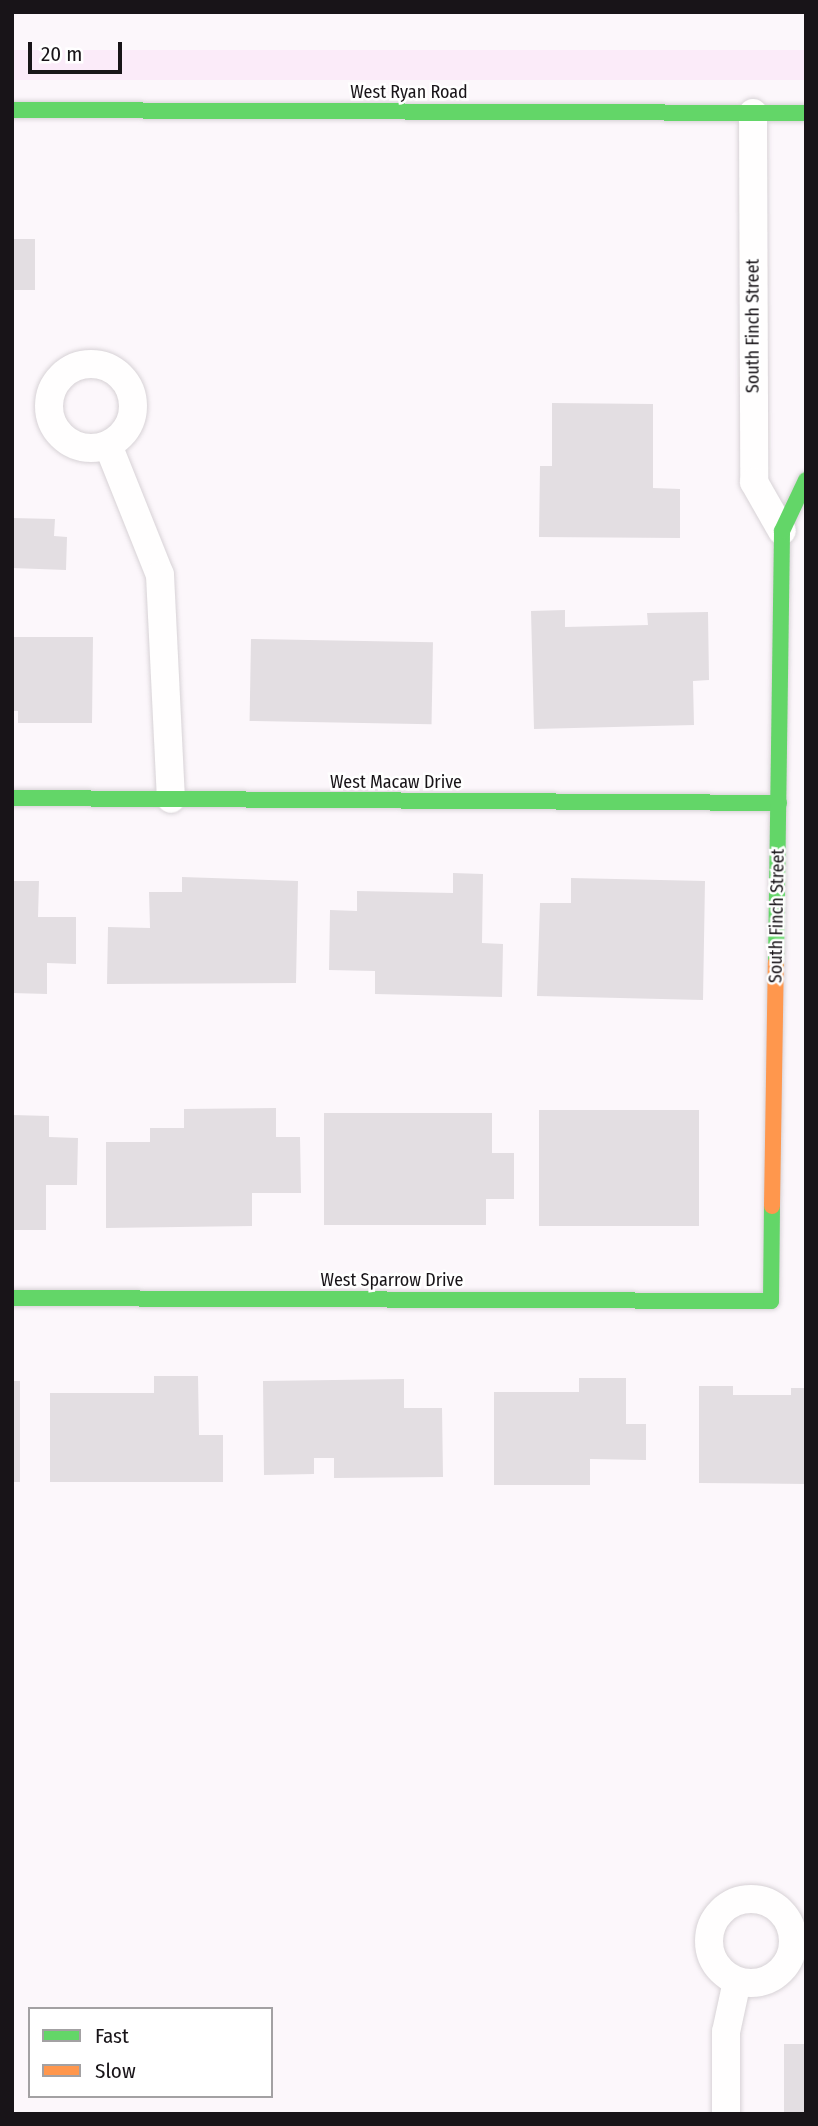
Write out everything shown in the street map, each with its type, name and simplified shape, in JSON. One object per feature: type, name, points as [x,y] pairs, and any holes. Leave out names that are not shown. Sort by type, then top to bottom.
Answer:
[{"type":"street","name":"West Ryan Road","points":[[12,110],[806,113]]},
{"type":"street","name":"South Finch Street","points":[[752,113],[754,482],[782,531]]},
{"type":"street","points":[[108,445],[160,575],[171,799]]},
{"type":"street","name":"South Finch Street","points":[[771,1301],[782,531],[806,480]]},
{"type":"street","name":"West Macaw Drive","points":[[12,799],[779,803]]},
{"type":"street","name":"West Sparrow Drive","points":[[12,1298],[771,1301]]},
{"type":"street","points":[[726,2114],[726,2032],[737,1981]]},
{"type":"shaded area","points":[[12,50],[806,50],[806,80],[12,80]]},
{"type":"building","points":[[12,239],[35,239],[35,290],[12,290]]},
{"type":"building","points":[[552,403],[653,404],[653,488],[680,489],[680,538],[539,537],[540,466],[552,466]]},
{"type":"building","points":[[12,518],[55,519],[54,536],[67,537],[66,570],[12,568]]},
{"type":"building","points":[[565,610],[565,627],[648,625],[647,613],[708,612],[709,680],[693,681],[694,725],[534,729],[531,611]]},
{"type":"building","points":[[12,637],[93,637],[92,723],[18,723],[18,711],[12,711]]},
{"type":"building","points":[[251,639],[433,642],[432,724],[250,721]]},
{"type":"building","points":[[453,873],[483,874],[482,943],[503,944],[502,997],[375,994],[375,971],[329,970],[330,910],[357,911],[357,891],[453,893]]},
{"type":"building","points":[[182,877],[298,881],[296,983],[107,984],[108,927],[150,928],[149,892],[182,892]]},
{"type":"building","points":[[571,878],[705,881],[703,1000],[537,996],[540,903],[571,903]]},
{"type":"building","points":[[12,881],[39,881],[38,917],[76,917],[76,964],[47,963],[47,994],[12,993]]},
{"type":"building","points":[[276,1108],[276,1137],[300,1137],[301,1193],[252,1193],[252,1226],[106,1228],[106,1142],[150,1142],[150,1128],[184,1128],[184,1109]]},
{"type":"building","points":[[539,1110],[699,1110],[699,1226],[539,1226]]},
{"type":"building","points":[[324,1113],[492,1113],[492,1153],[514,1153],[514,1199],[486,1199],[486,1225],[324,1225]]},
{"type":"building","points":[[12,1115],[49,1116],[49,1137],[78,1138],[77,1185],[46,1185],[46,1230],[12,1230]]},
{"type":"building","points":[[154,1376],[198,1376],[199,1435],[223,1435],[223,1482],[50,1482],[50,1393],[154,1393]]},
{"type":"building","points":[[579,1378],[626,1378],[626,1424],[646,1424],[646,1460],[590,1459],[590,1485],[494,1485],[494,1392],[579,1392]]},
{"type":"building","points":[[404,1379],[404,1408],[442,1408],[443,1477],[334,1478],[334,1458],[314,1458],[314,1474],[264,1475],[263,1381]]},
{"type":"building","points":[[12,1381],[20,1381],[20,1482],[12,1482]]},
{"type":"building","points":[[699,1386],[733,1386],[733,1395],[791,1395],[791,1388],[806,1388],[806,1484],[699,1483]]},
{"type":"building","points":[[784,2044],[806,2044],[806,2114],[784,2114]]},
{"type":"traffic: fast","points":[[12,110],[806,113]]},
{"type":"traffic: fast","points":[[776,963],[782,531],[806,480]]},
{"type":"traffic: fast","points":[[12,798],[779,803]]},
{"type":"traffic: fast","points":[[12,1298],[771,1301],[772,1206]]},
{"type":"traffic: slow","points":[[772,1206],[776,963]]}]
